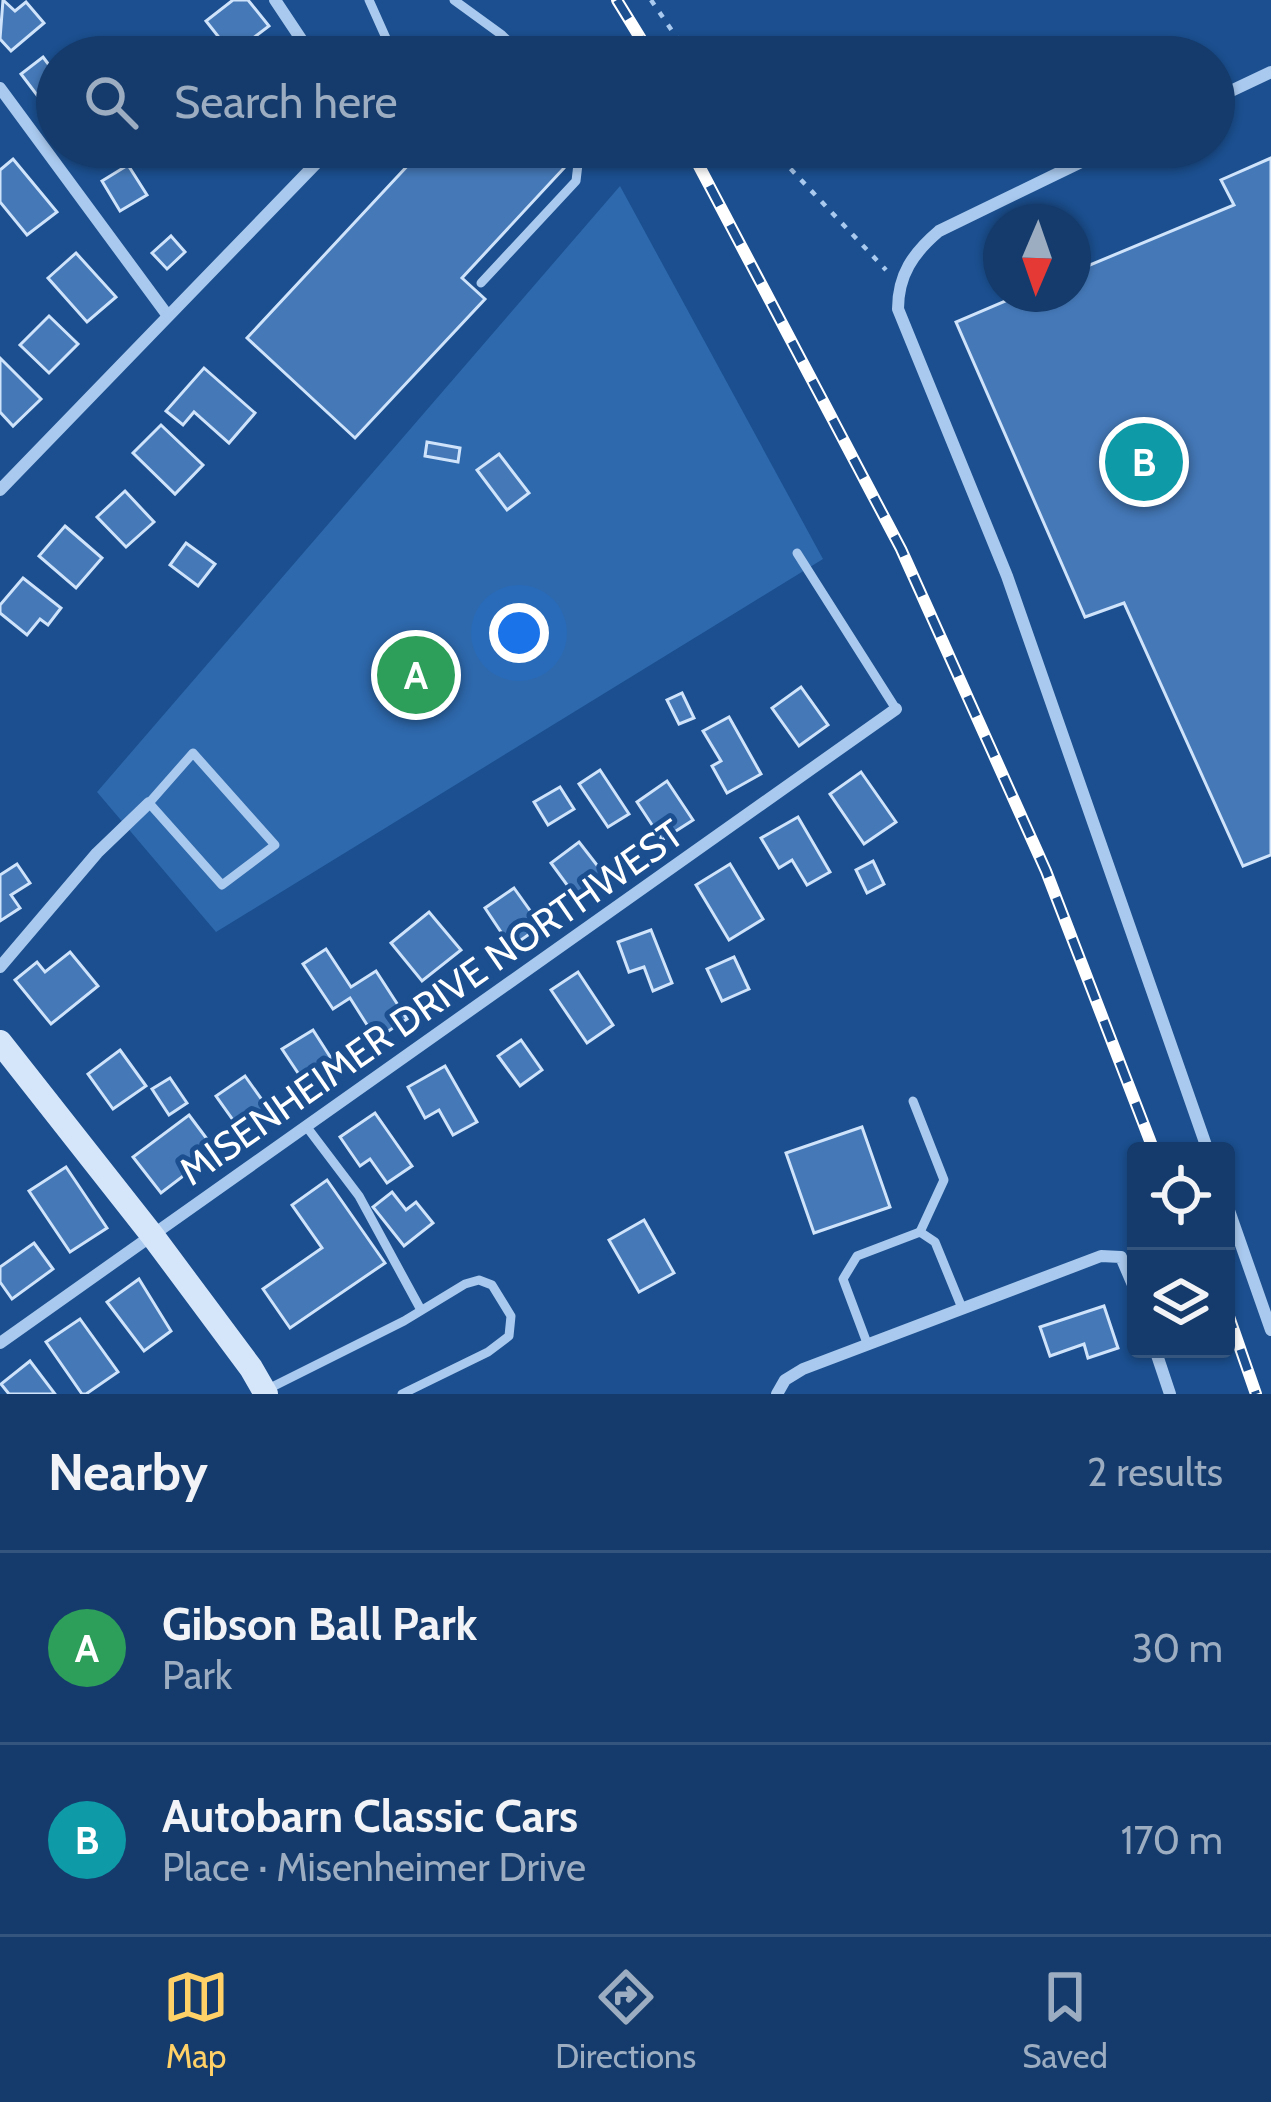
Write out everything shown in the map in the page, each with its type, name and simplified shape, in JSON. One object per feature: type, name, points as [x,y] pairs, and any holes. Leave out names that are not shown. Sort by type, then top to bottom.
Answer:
[{"type":"street","points":[[274,0],[299,36]]},
{"type":"street","points":[[1235,89],[1271,72]]},
{"type":"street","points":[[0,88],[36,137]]},
{"type":"street","points":[[59,168],[168,316]]},
{"type":"street","points":[[0,490],[312,168]]},
{"type":"street","points":[[1069,168],[939,231],[920,247],[898,283],[898,309],[1007,576],[1205,1142]]},
{"type":"street","name":"MISENHEIMER DRIVE NORTHWEST","points":[[0,1343],[896,709]]},
{"type":"street","points":[[0,967],[97,853],[149,803]]},
{"type":"street","points":[[0,1042],[152,1235],[265,1392]]},
{"type":"street","points":[[1235,1226],[1271,1330]]},
{"type":"street","points":[[777,1394],[785,1380],[803,1370],[1101,1256],[1121,1258],[1127,1272]]},
{"type":"street","points":[[1158,1358],[1170,1394]]},
{"type":"lane","points":[[369,0],[385,36]]},
{"type":"lane","points":[[454,0],[503,36]]},
{"type":"lane","points":[[481,283],[576,181],[578,168]]},
{"type":"lane","points":[[797,553],[896,709]]},
{"type":"lane","points":[[193,753],[275,845],[222,885],[149,803],[193,753]]},
{"type":"lane","points":[[867,1343],[843,1279],[857,1256],[920,1232],[944,1180],[913,1101]]},
{"type":"lane","points":[[306,1126],[359,1196],[421,1310]]},
{"type":"lane","points":[[920,1232],[935,1242],[962,1308]]},
{"type":"lane","points":[[265,1392],[465,1284],[479,1280],[492,1285],[512,1316],[509,1336],[488,1352],[401,1394]]},
{"type":"path","points":[[651,0],[676,36]]},
{"type":"path","points":[[790,168],[898,283]]},
{"type":"shaded area","points":[[620,186],[823,559],[216,932],[97,792]]},
{"type":"building","points":[[3,0],[15,11],[26,2],[44,23],[11,51],[0,39]]},
{"type":"building","points":[[233,0],[248,0],[269,26],[256,36],[218,36],[206,21]]},
{"type":"building","points":[[36,62],[36,94],[21,74]]},
{"type":"building","points":[[1271,158],[1271,855],[1243,866],[1124,603],[1085,617],[956,322],[983,311],[1091,312],[1091,265],[1234,205],[1221,180]]},
{"type":"building","points":[[13,159],[57,212],[27,235],[0,202],[0,170]]},
{"type":"building","points":[[130,168],[147,195],[120,211],[102,181]]},
{"type":"building","points":[[405,168],[564,168],[462,278],[485,299],[355,438],[247,338]]},
{"type":"building","points":[[171,236],[185,252],[167,269],[152,253]]},
{"type":"building","points":[[76,253],[116,297],[87,322],[48,278]]},
{"type":"building","points":[[49,316],[78,344],[49,373],[20,345]]},
{"type":"building","points":[[0,358],[41,399],[13,426],[0,412]]},
{"type":"building","points":[[204,368],[255,413],[229,443],[194,412],[183,425],[166,411]]},
{"type":"building","points":[[161,425],[203,465],[175,494],[133,453]]},
{"type":"building","points":[[427,442],[460,448],[458,462],[425,456]]},
{"type":"building","points":[[499,454],[529,493],[507,510],[477,470]]},
{"type":"building","points":[[125,491],[154,522],[126,547],[97,517]]},
{"type":"building","points":[[65,526],[102,558],[76,588],[39,556]]},
{"type":"building","points":[[186,543],[215,564],[198,586],[170,565]]},
{"type":"building","points":[[23,578],[61,608],[48,625],[40,619],[27,635],[0,613],[0,605]]},
{"type":"building","points":[[801,687],[828,725],[799,746],[772,708]]},
{"type":"building","points":[[682,693],[694,718],[679,724],[667,700]]},
{"type":"building","points":[[729,717],[761,774],[727,793],[712,766],[721,761],[703,731]]},
{"type":"building","points":[[600,770],[629,814],[608,827],[579,784]]},
{"type":"building","points":[[861,772],[896,822],[864,844],[830,794]]},
{"type":"building","points":[[667,781],[693,820],[662,840],[637,802]]},
{"type":"building","points":[[560,787],[574,809],[548,825],[534,802]]},
{"type":"building","points":[[798,817],[830,872],[807,885],[792,860],[779,868],[761,838]]},
{"type":"building","points":[[579,842],[607,878],[578,900],[551,863]]},
{"type":"building","points":[[873,861],[884,884],[867,893],[856,870]]},
{"type":"building","points":[[17,864],[30,883],[11,895],[20,908],[0,921],[0,875]]},
{"type":"building","points":[[730,864],[763,919],[729,940],[696,885]]},
{"type":"building","points":[[514,888],[541,926],[511,947],[485,908]]},
{"type":"building","points":[[429,912],[461,950],[422,981],[391,943]]},
{"type":"building","points":[[651,930],[672,983],[653,991],[644,967],[629,972],[618,942]]},
{"type":"building","points":[[326,949],[351,987],[376,971],[407,1019],[376,1039],[350,998],[333,1009],[303,964]]},
{"type":"building","points":[[70,952],[98,986],[51,1024],[15,980],[37,962],[45,972]]},
{"type":"building","points":[[734,957],[749,989],[722,1001],[707,969]]},
{"type":"building","points":[[578,972],[613,1025],[587,1043],[551,990]]},
{"type":"building","points":[[313,1030],[338,1069],[308,1088],[282,1049]]},
{"type":"building","points":[[521,1040],[542,1070],[520,1086],[498,1056]]},
{"type":"building","points":[[120,1050],[146,1086],[113,1109],[88,1074]]},
{"type":"building","points":[[445,1066],[477,1122],[453,1135],[439,1110],[425,1118],[408,1087]]},
{"type":"building","points":[[245,1076],[272,1114],[243,1134],[216,1096]]},
{"type":"building","points":[[170,1078],[187,1103],[169,1115],[152,1089]]},
{"type":"building","points":[[375,1113],[412,1166],[387,1183],[370,1159],[360,1166],[340,1137]]},
{"type":"building","points":[[189,1115],[216,1151],[161,1193],[133,1157]]},
{"type":"building","points":[[862,1127],[890,1207],[814,1233],[786,1153]]},
{"type":"building","points":[[66,1167],[107,1228],[70,1252],[29,1191]]},
{"type":"building","points":[[327,1180],[385,1263],[290,1328],[263,1289],[322,1248],[292,1205]]},
{"type":"building","points":[[392,1192],[406,1210],[416,1202],[433,1223],[404,1246],[373,1207]]},
{"type":"building","points":[[644,1220],[674,1273],[639,1292],[609,1240]]},
{"type":"building","points":[[34,1243],[53,1269],[12,1299],[0,1282],[0,1267]]},
{"type":"building","points":[[139,1279],[171,1331],[144,1351],[107,1302]]},
{"type":"building","points":[[1104,1306],[1118,1348],[1088,1358],[1084,1344],[1050,1356],[1040,1327]]},
{"type":"building","points":[[80,1319],[118,1372],[86,1394],[46,1342]]},
{"type":"building","points":[[30,1361],[55,1394],[9,1394],[1,1384]]},
{"type":"railway","points":[[617,0],[639,36]]},
{"type":"railway","points":[[700,168],[901,549],[1046,871],[1151,1142]]},
{"type":"railway","points":[[1235,1334],[1256,1394]]},
{"type":"place","name":"Autobarn Classic Cars","points":[[1144,462]]},
{"type":"place","name":"Gibson Ball Park","points":[[416,675]]}]
